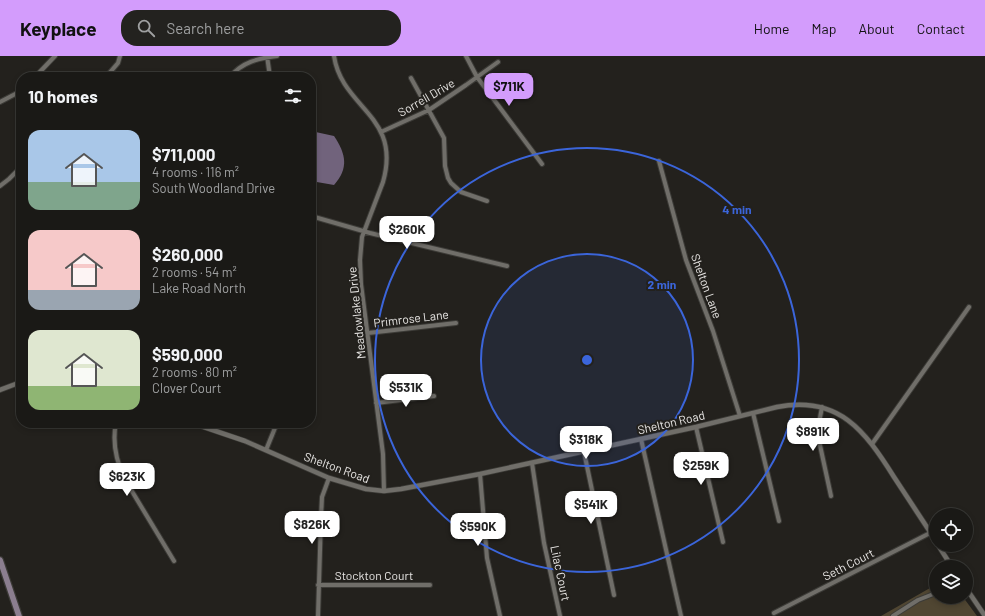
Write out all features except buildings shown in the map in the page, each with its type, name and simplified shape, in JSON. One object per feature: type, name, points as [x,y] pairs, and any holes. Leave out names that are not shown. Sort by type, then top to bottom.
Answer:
[{"type":"main road","points":[[0,560],[19,616]]},
{"type":"street","points":[[40,72],[55,56]]},
{"type":"street","points":[[111,72],[118,64],[120,56]]},
{"type":"street","points":[[234,72],[246,63],[256,59],[277,56]]},
{"type":"street","name":"Meadowlake Drive","points":[[334,56],[337,71],[343,83],[382,132],[387,157],[386,173],[364,232],[360,251],[360,267],[384,473],[384,491]]},
{"type":"street","points":[[466,56],[477,77],[542,164]]},
{"type":"street","points":[[267,57],[269,72]]},
{"type":"street","name":"Sorrell Drive","points":[[382,132],[429,110],[498,62]]},
{"type":"street","points":[[411,78],[444,138],[445,166],[448,178],[461,192],[487,200]]},
{"type":"street","points":[[0,102],[16,95]]},
{"type":"street","name":"Shelton Lane","points":[[659,161],[686,260],[713,331],[740,416]]},
{"type":"street","points":[[0,186],[16,172]]},
{"type":"street","points":[[316,218],[364,232],[507,266]]},
{"type":"street","points":[[872,444],[969,307]]},
{"type":"street","name":"Primrose Lane","points":[[368,333],[456,323]]},
{"type":"street","points":[[0,390],[16,384]]},
{"type":"street","points":[[376,403],[434,396]]},
{"type":"street","name":"Shelton Road","points":[[207,428],[237,438],[329,478],[366,490],[384,491],[480,474],[790,405],[808,404],[822,407],[846,418],[861,431],[872,444],[929,531]]},
{"type":"street","points":[[822,407],[818,436],[831,496]]},
{"type":"street","points":[[753,413],[779,521]]},
{"type":"street","points":[[696,427],[723,542]]},
{"type":"street","points":[[115,428],[114,442],[119,466],[124,478],[174,562]]},
{"type":"street","points":[[266,450],[276,428]]},
{"type":"street","points":[[641,439],[681,616]]},
{"type":"street","points":[[584,452],[614,595]]},
{"type":"street","name":"Lilac Court","points":[[532,463],[544,543],[560,616]]},
{"type":"street","points":[[480,474],[488,558],[500,616]]},
{"type":"street","points":[[318,616],[322,497],[329,478]]},
{"type":"street","name":"Seth Court","points":[[774,613],[929,534]]},
{"type":"street","name":"Stockton Court","points":[[318,585],[430,585]]},
{"type":"street","points":[[893,616],[918,600],[929,596]]},
{"type":"street","points":[[973,598],[985,616]]},
{"type":"shaded area","points":[[316,132],[334,136],[341,149],[344,167],[339,179],[334,185],[316,182]]},
{"type":"shaded area","points":[[929,589],[929,604],[968,604],[977,616],[881,616]]}]
